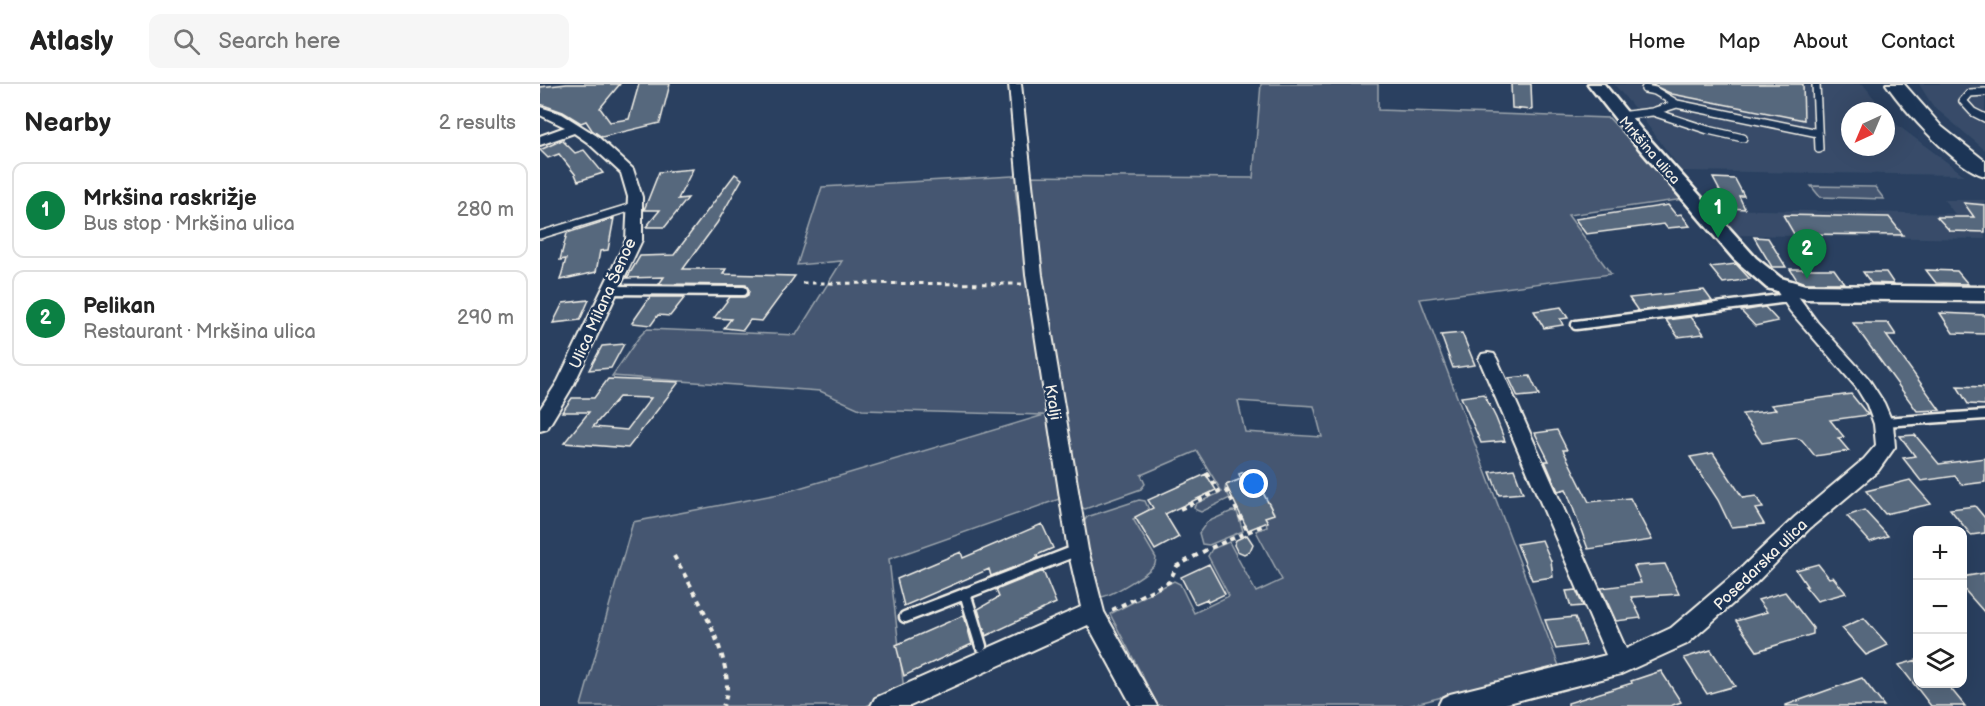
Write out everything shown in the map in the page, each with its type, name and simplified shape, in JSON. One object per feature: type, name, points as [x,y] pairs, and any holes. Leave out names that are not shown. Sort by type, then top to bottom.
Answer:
[{"type":"main road","points":[[1895,84],[1936,131],[1985,170]]},
{"type":"street","name":"Kralji","points":[[1015,84],[1035,284],[1078,550],[1102,611],[1102,633],[1145,706]]},
{"type":"street","name":"Mrkšina ulica","points":[[1596,84],[1620,116],[1752,264],[1786,293],[1864,387],[1884,422],[1886,447]]},
{"type":"street","name":"Ulica Milana Šenoe","points":[[540,111],[592,139],[628,172],[634,206],[634,240],[565,384],[540,424]]},
{"type":"street","points":[[540,141],[575,128]]},
{"type":"street","name":"Mrkšina ulica","points":[[1786,293],[1985,294]]},
{"type":"street","points":[[1488,358],[1621,663]]},
{"type":"street","name":"Posedarska ulica","points":[[1450,706],[1621,663],[1679,636],[1701,619],[1802,523],[1870,465],[1886,447]]},
{"type":"street","points":[[883,706],[1102,611]]},
{"type":"lane","points":[[1816,84],[1819,149]]},
{"type":"lane","points":[[1645,89],[1655,91],[1677,104],[1818,133]]},
{"type":"lane","points":[[1985,92],[1970,93],[1963,101],[1972,112],[1985,118]]},
{"type":"lane","points":[[1620,116],[1652,112],[1677,104]]},
{"type":"lane","points":[[1652,112],[1708,130],[1743,138]]},
{"type":"lane","points":[[540,235],[634,206]]},
{"type":"lane","points":[[610,290],[743,291]]},
{"type":"lane","points":[[1576,325],[1786,293]]},
{"type":"lane","points":[[1884,422],[1985,415]]},
{"type":"lane","points":[[904,617],[1078,550]]},
{"type":"lane","points":[[965,593],[981,646]]},
{"type":"path","points":[[802,283],[1035,284]]},
{"type":"path","points":[[1180,509],[1219,491],[1203,469]]},
{"type":"path","points":[[1226,489],[1248,532]]},
{"type":"path","points":[[1102,611],[1169,582],[1177,566],[1208,549],[1264,525]]},
{"type":"path","points":[[674,556],[708,614],[718,640],[729,690],[723,706]]},
{"type":"shaded area","points":[[1261,84],[1378,84],[1378,110],[1609,118],[1684,199],[1568,215],[1611,274],[1420,299],[1559,666],[1408,706],[1158,706],[1110,614],[1174,581],[1180,584],[1194,613],[1229,596],[1208,556],[1212,549],[1229,542],[1256,592],[1282,580],[1256,531],[1267,527],[1265,517],[1274,513],[1251,470],[1239,474],[1241,479],[1226,485],[1225,489],[1230,498],[1201,512],[1196,510],[1194,507],[1197,503],[1222,492],[1197,451],[1141,475],[1145,484],[1141,489],[1085,509],[1079,506],[1057,377],[1015,188],[1046,414],[1062,498],[889,559],[904,691],[866,706],[581,706],[633,522],[779,494],[1044,415],[862,410],[820,391],[612,376],[647,329],[796,335],[842,261],[797,265],[822,187],[1013,176],[1253,178]],"holes":[[[1238,401],[1314,406],[1322,437],[1245,432]]]},
{"type":"shaded area","points":[[1614,84],[1863,84],[1877,102],[1841,102],[1841,156],[1895,156],[1895,123],[1964,175],[1682,171]]},
{"type":"shaded area","points":[[1919,84],[1985,84],[1985,150],[1933,106]]},
{"type":"shaded area","points":[[1811,186],[1875,187],[1884,199],[1820,197]]},
{"type":"shaded area","points":[[1944,200],[1985,200],[1985,239],[1737,235],[1710,209],[1955,214]]},
{"type":"shaded area","points":[[1139,500],[1145,501],[1149,510],[1133,519],[1156,558],[1155,564],[1129,584],[1100,597],[1082,525],[1087,517]]},
{"type":"shaded area","points":[[1232,511],[1237,512],[1243,531],[1209,545],[1202,544],[1199,533],[1207,522]]},
{"type":"building","points":[[567,84],[620,84],[600,108],[610,122],[629,119],[639,84],[670,84],[660,123],[602,137],[592,130],[586,121],[581,123],[563,112],[540,104],[540,87]]},
{"type":"building","points":[[1511,84],[1531,84],[1532,110],[1512,108]]},
{"type":"building","points":[[1650,84],[1803,84],[1804,120],[1672,94]]},
{"type":"building","points":[[562,140],[575,153],[584,150],[603,173],[578,181],[559,154],[548,158],[540,150]]},
{"type":"building","points":[[693,169],[678,199],[688,198],[665,227],[646,227],[660,210],[644,210],[659,172]]},
{"type":"building","points":[[735,174],[742,179],[717,223],[683,269],[726,269],[723,274],[795,276],[762,321],[750,320],[743,330],[724,328],[731,319],[714,318],[730,297],[748,295],[749,290],[746,285],[659,284],[664,277],[627,278],[640,256],[674,255]]},
{"type":"building","points":[[1713,178],[1735,179],[1744,196],[1739,196],[1745,209],[1729,208]]},
{"type":"building","points":[[1964,203],[1985,205],[1985,232],[1950,231],[1937,217],[1974,217]]},
{"type":"building","points":[[1668,205],[1676,215],[1681,214],[1690,226],[1667,228],[1664,224],[1586,234],[1575,219]]},
{"type":"building","points":[[1783,215],[1889,217],[1903,235],[1794,234]]},
{"type":"building","points":[[614,218],[608,250],[600,251],[596,272],[560,280],[566,259],[560,260],[567,233]]},
{"type":"building","points":[[1754,237],[1768,238],[1786,267],[1772,267]]},
{"type":"building","points":[[1736,264],[1750,279],[1723,283],[1710,267]]},
{"type":"building","points":[[1790,269],[1834,269],[1844,283],[1805,283],[1797,280]]},
{"type":"building","points":[[1926,270],[1957,271],[1968,284],[1936,283]]},
{"type":"building","points":[[1863,272],[1886,272],[1894,284],[1871,283]]},
{"type":"building","points":[[1704,290],[1712,301],[1638,311],[1629,298]]},
{"type":"building","points":[[650,297],[685,297],[670,316],[658,315],[651,325],[632,323]]},
{"type":"building","points":[[589,300],[580,320],[553,323],[563,303]]},
{"type":"building","points":[[1561,307],[1568,318],[1560,319],[1563,325],[1544,328],[1534,311]]},
{"type":"building","points":[[1765,307],[1778,321],[1755,326],[1741,311]]},
{"type":"building","points":[[1940,313],[1985,315],[1985,334],[1953,333]]},
{"type":"building","points":[[1691,317],[1704,334],[1678,337],[1666,320]]},
{"type":"building","points":[[1853,323],[1888,323],[1896,335],[1886,335],[1940,410],[1917,411]]},
{"type":"building","points":[[1462,333],[1475,365],[1453,368],[1441,335]]},
{"type":"building","points":[[624,344],[611,368],[589,370],[602,346]]},
{"type":"building","points":[[1530,376],[1539,395],[1518,397],[1509,378]]},
{"type":"building","points":[[608,379],[679,382],[628,448],[564,443],[589,412],[562,412],[572,398],[594,398]],"holes":[[[619,397],[651,398],[627,430],[593,427]]]},
{"type":"building","points":[[1957,386],[1985,387],[1985,405],[1968,404]]},
{"type":"building","points":[[1484,394],[1505,441],[1481,443],[1461,397]]},
{"type":"building","points":[[1851,394],[1868,415],[1830,420],[1844,437],[1838,438],[1849,451],[1815,456],[1802,440],[1797,438],[1762,443],[1742,414],[1776,410],[1771,405]]},
{"type":"building","points":[[1557,430],[1567,450],[1563,450],[1589,502],[1630,498],[1652,540],[1588,549],[1566,489],[1558,491],[1545,461],[1549,461],[1535,433]]},
{"type":"building","points":[[1915,435],[1939,464],[1985,458],[1985,482],[1962,485],[1955,476],[1921,481],[1903,458],[1915,456],[1900,436]]},
{"type":"building","points":[[1713,453],[1743,498],[1756,496],[1763,508],[1755,509],[1764,524],[1731,527],[1718,500],[1690,457]]},
{"type":"building","points":[[1514,469],[1523,493],[1499,495],[1490,472]]},
{"type":"building","points":[[1251,470],[1274,514],[1265,517],[1268,522],[1248,530],[1226,485],[1241,479],[1239,474]]},
{"type":"building","points":[[1206,474],[1216,490],[1165,514],[1179,537],[1155,550],[1135,517],[1153,508],[1148,500]]},
{"type":"building","points":[[1910,480],[1931,504],[1885,514],[1866,491]]},
{"type":"building","points":[[1975,506],[1985,518],[1985,533],[1971,535],[1967,526],[1964,526],[1950,509]]},
{"type":"building","points":[[1864,510],[1888,536],[1870,542],[1847,516]]},
{"type":"building","points":[[1042,524],[1053,548],[1037,555],[1038,558],[991,576],[989,569],[904,606],[897,579],[961,552],[963,558]]},
{"type":"building","points":[[1247,535],[1253,544],[1250,551],[1244,554],[1237,551],[1234,545],[1236,540]]},
{"type":"building","points":[[1542,540],[1551,561],[1553,577],[1532,580],[1517,544]]},
{"type":"building","points":[[1209,564],[1225,594],[1208,602],[1207,599],[1195,604],[1181,577]]},
{"type":"building","points":[[1665,564],[1679,594],[1631,597],[1641,618],[1616,621],[1601,588],[1641,583],[1634,566]]},
{"type":"building","points":[[1818,564],[1829,578],[1833,577],[1846,593],[1817,601],[1796,570]]},
{"type":"building","points":[[1043,571],[1056,603],[986,636],[978,609],[999,597],[996,590]]},
{"type":"building","points":[[1985,573],[1985,613],[1967,593],[1967,576]]},
{"type":"building","points":[[1576,590],[1583,606],[1571,607],[1566,591]]},
{"type":"building","points":[[1785,592],[1813,628],[1813,634],[1757,651],[1736,621],[1767,612],[1758,600]]},
{"type":"building","points":[[964,615],[972,644],[904,676],[896,645]]},
{"type":"building","points":[[1575,617],[1586,645],[1556,649],[1545,620]]},
{"type":"building","points":[[1864,618],[1888,645],[1866,655],[1842,628]]},
{"type":"building","points":[[1711,650],[1735,686],[1707,694],[1684,658]]},
{"type":"building","points":[[1913,661],[1913,683],[1899,665]]},
{"type":"building","points":[[1661,671],[1681,702],[1670,706],[1568,706],[1568,703],[1632,683],[1631,681]]},
{"type":"building","points":[[1862,678],[1884,706],[1786,706],[1786,705]]},
{"type":"building","points":[[1917,688],[1950,688],[1965,706],[1931,706]]},
{"type":"place","name":"Mrkšina raskrižje","points":[[1718,238]]},
{"type":"place","name":"Pelikan","points":[[1807,279]]}]
